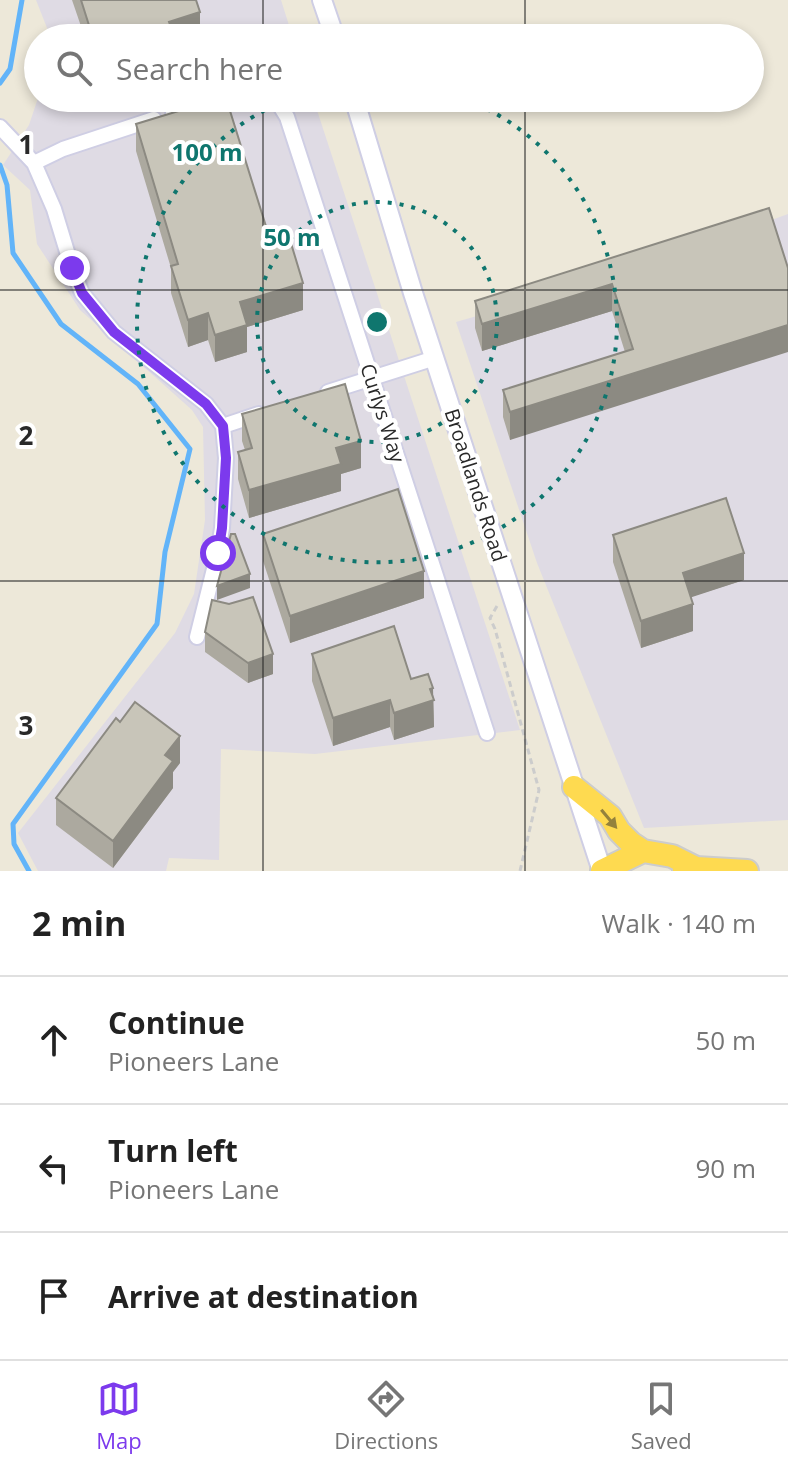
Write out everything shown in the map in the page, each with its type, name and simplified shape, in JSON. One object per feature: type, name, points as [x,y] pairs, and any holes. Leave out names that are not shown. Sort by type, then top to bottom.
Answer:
[{"type":"highway","points":[[574,787],[610,816],[619,831],[643,851],[672,856],[689,869],[747,871]]},
{"type":"highway","points":[[602,871],[643,851]]},
{"type":"main road","points":[[322,0],[330,24]]},
{"type":"main road","name":"Broadlands Road","points":[[358,112],[509,590],[602,871]]},
{"type":"street","points":[[34,163],[63,149],[176,112]]},
{"type":"street","name":"Curlys Way","points":[[284,112],[487,733]]},
{"type":"street","points":[[0,127],[34,163],[54,209],[82,293],[114,332],[206,404],[223,426],[226,458],[222,528],[197,637]]},
{"type":"street","points":[[314,397],[435,358]]},
{"type":"street","points":[[223,426],[268,411]]},
{"type":"path","points":[[509,590],[490,618],[539,790],[520,871]]},
{"type":"shaded area","points":[[36,0],[281,0],[289,24],[45,24]]},
{"type":"shaded area","points":[[33,112],[318,112],[520,730],[315,754],[221,749],[219,860],[169,858],[166,871],[38,871],[18,833],[175,633],[194,594],[205,520],[203,427],[192,410],[80,310],[37,244],[30,190],[3,165],[29,125]]},
{"type":"shaded area","points":[[788,214],[788,820],[644,828],[537,563],[456,322],[629,272]]},
{"type":"building","points":[[81,0],[196,0],[200,12],[170,24],[89,24]]},
{"type":"building","points":[[175,112],[230,112],[269,236],[287,230],[303,283],[240,302],[247,325],[215,335],[208,313],[188,320],[171,266],[178,264],[136,124]]},
{"type":"building","points":[[769,208],[788,268],[788,325],[510,412],[503,390],[633,349],[612,284],[482,324],[475,301]]},
{"type":"building","points":[[345,384],[361,441],[336,448],[341,464],[249,490],[238,452],[252,448],[242,414]]},
{"type":"building","points":[[398,489],[424,571],[290,616],[263,534]]},
{"type":"building","points":[[726,498],[744,553],[683,573],[693,604],[641,621],[613,535]]},
{"type":"building","points":[[231,534],[235,534],[250,574],[217,586]]},
{"type":"building","points":[[253,597],[273,654],[248,663],[205,632],[212,600],[229,604]]},
{"type":"building","points":[[394,626],[411,679],[428,674],[434,700],[394,713],[390,700],[333,718],[312,654]]},
{"type":"building","points":[[135,702],[180,736],[165,755],[173,761],[113,841],[56,798],[116,718],[120,722]]},
{"type":"waterway","points":[[0,83],[10,69],[22,0]]},
{"type":"waterway","points":[[0,165],[7,185],[13,253],[61,324],[138,384],[190,449],[165,552],[157,624],[13,824],[14,844],[29,871]]},
{"type":"route","points":[[72,268],[82,293],[114,332],[206,404],[223,426],[226,458],[218,553]]}]
